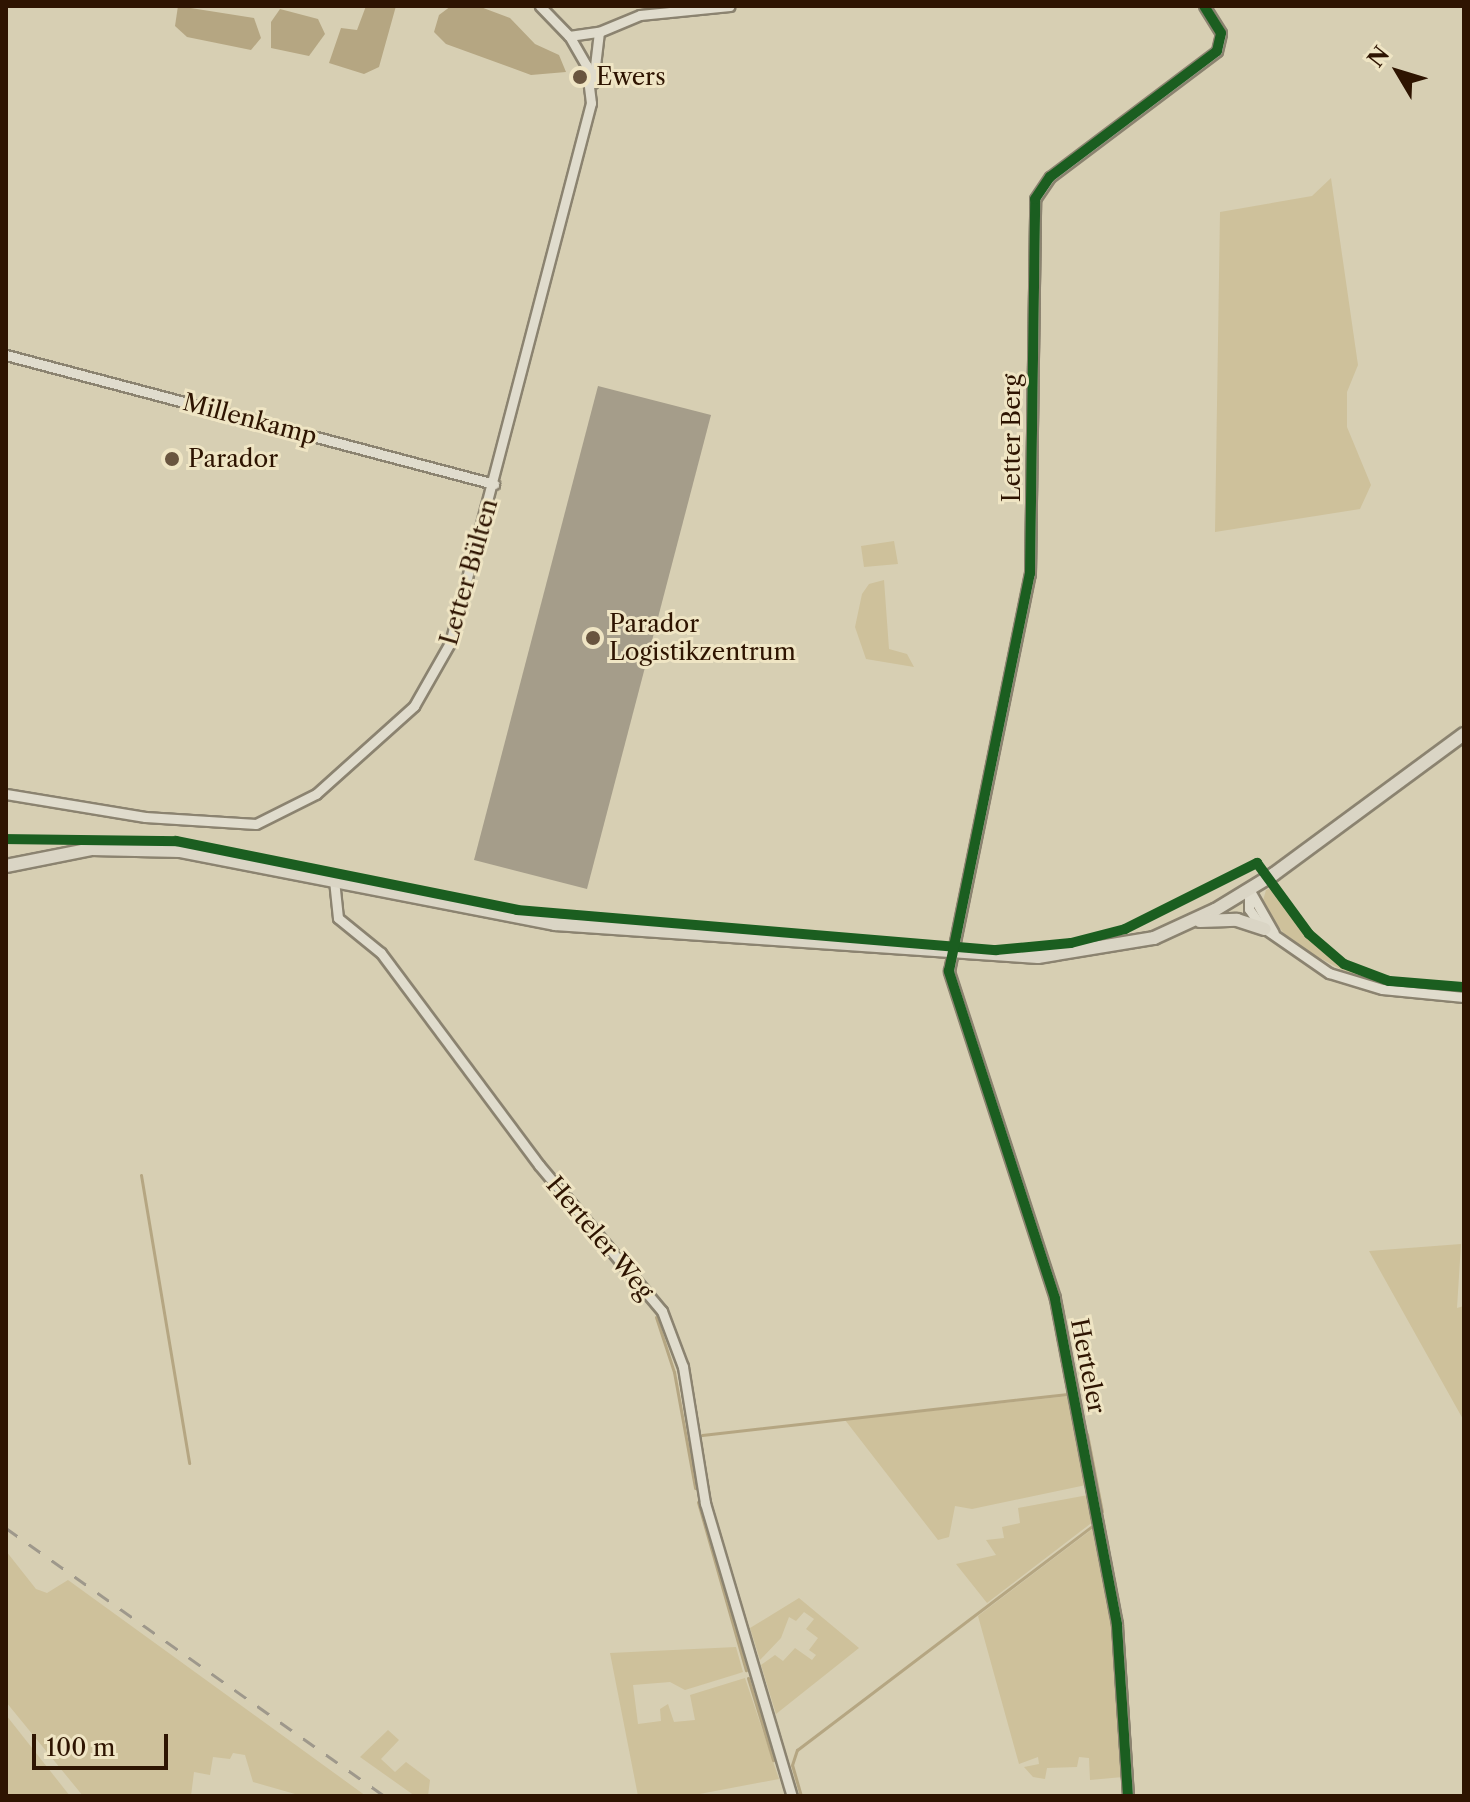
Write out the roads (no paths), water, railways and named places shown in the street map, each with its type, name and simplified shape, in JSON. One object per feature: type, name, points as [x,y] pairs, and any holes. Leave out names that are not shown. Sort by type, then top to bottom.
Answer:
[{"type":"main road","points":[[6,866],[92,849],[161,849],[334,880],[543,923],[950,956],[1066,955],[1154,938],[1249,890],[1464,734]]},
{"type":"main road","points":[[6,857],[29,860]]},
{"type":"main road","points":[[1189,923],[1237,920],[1265,929]]},
{"type":"street","name":"Letter Bülten","points":[[6,794],[64,807],[235,825],[296,809],[396,727],[434,676],[450,643],[494,484],[591,95],[586,65],[569,36],[540,6]]},
{"type":"street","points":[[569,36],[599,32],[640,15],[730,6]]},
{"type":"street","name":"Letter Berg","points":[[950,956],[1030,574],[1035,199],[1050,177],[1217,51],[1221,33],[1204,6]]},
{"type":"street","points":[[591,95],[599,32]]},
{"type":"street","name":"Millenkamp","points":[[6,355],[494,484]]},
{"type":"street","name":"Herteler Weg","points":[[334,880],[332,905],[338,918],[381,953],[539,1165],[662,1311],[683,1367],[705,1503],[792,1796]]},
{"type":"street","points":[[1249,890],[1249,909],[1265,929],[1318,967],[1357,984],[1464,997]]},
{"type":"street","points":[[1249,890],[1279,939]]},
{"type":"street","name":"Herteler","points":[[950,956],[952,984],[1055,1298],[1117,1624],[1128,1796]]},
{"type":"waterway","points":[[141,1175],[189,1463]]},
{"type":"waterway","points":[[656,1317],[674,1372],[695,1488]]},
{"type":"waterway","points":[[702,1435],[1068,1394]]},
{"type":"waterway","points":[[1087,1434],[1102,1512]]},
{"type":"waterway","points":[[698,1502],[746,1670]]},
{"type":"waterway","points":[[801,1796],[792,1765],[797,1750],[1093,1525]]},
{"type":"waterway","points":[[748,1678],[773,1760]]},
{"type":"railway","points":[[6,1528],[384,1796]]},
{"type":"place","name":"Ewers","points":[[580,77]]},
{"type":"place","name":"Parador","points":[[172,459]]},
{"type":"place","name":"Parador Logistikzentrum","points":[[593,638]]}]
